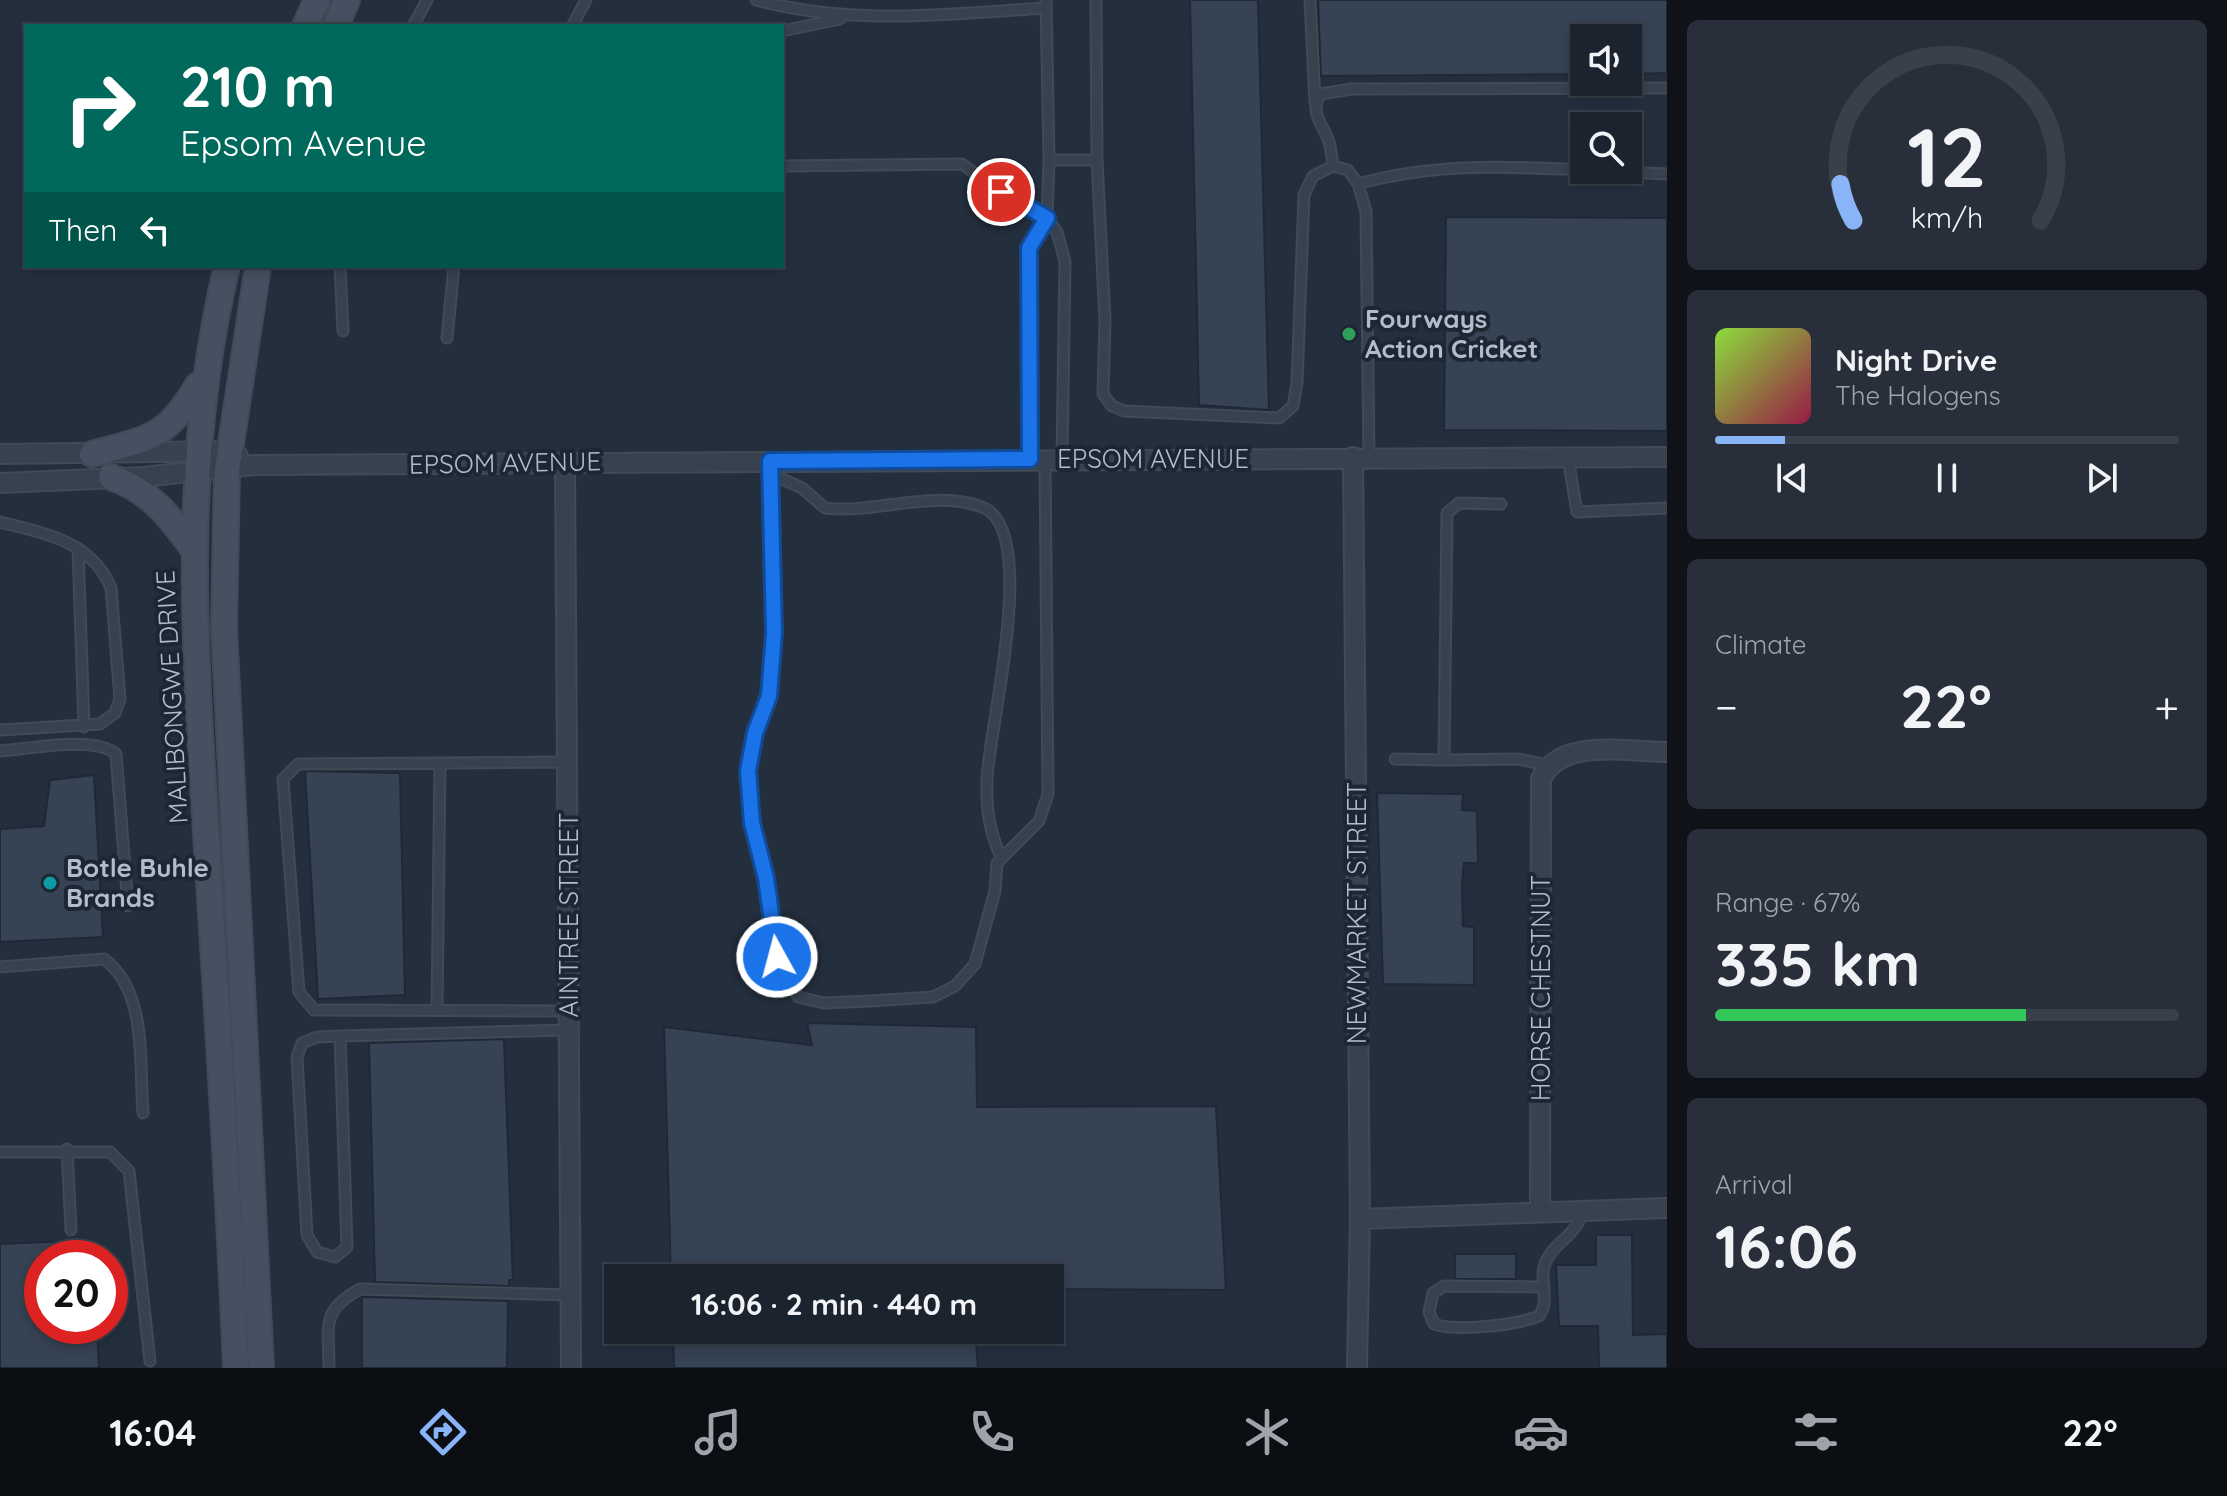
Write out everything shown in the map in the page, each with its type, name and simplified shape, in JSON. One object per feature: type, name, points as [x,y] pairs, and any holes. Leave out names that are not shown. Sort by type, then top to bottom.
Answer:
[{"type":"main road","points":[[306,24],[317,0]]},
{"type":"main road","points":[[337,24],[347,0]]},
{"type":"main road","name":"MALIBONGWE DRIVE","points":[[227,268],[205,372],[196,462],[193,626],[236,1368]]},
{"type":"main road","points":[[258,268],[228,461],[224,628],[261,1368]]},
{"type":"main road","points":[[92,454],[151,437],[168,428],[205,372]]},
{"type":"main road","points":[[111,477],[133,485],[160,505],[194,550]]},
{"type":"street","points":[[0,454],[92,454],[196,462],[228,461]]},
{"type":"street","name":"NEWMARKET STREET","points":[[1357,1368],[1361,457]]},
{"type":"street","name":"EPSOM AVENUE","points":[[228,461],[255,465],[565,462],[770,468],[1046,460],[1667,457]]},
{"type":"street","points":[[0,483],[111,477],[196,462]]},
{"type":"street","name":"AINTREE STREET","points":[[565,462],[571,1368]]},
{"type":"street","points":[[1547,765],[1567,753],[1667,752]]},
{"type":"street","name":"HORSE CHESTNUT","points":[[1540,1212],[1541,779],[1547,765]]},
{"type":"street","points":[[1360,1219],[1667,1208]]},
{"type":"lane","points":[[414,24],[427,0]]},
{"type":"lane","points":[[573,24],[586,0]]},
{"type":"lane","points":[[756,0],[829,16],[882,18],[1046,4],[1047,218],[1029,248],[1046,460],[1048,794],[1039,821],[1001,857]]},
{"type":"lane","points":[[1096,0],[1097,160],[1105,320],[1103,394],[1112,406],[1124,411],[1279,418],[1293,406],[1297,383],[1304,195],[1313,176],[1333,166],[1348,170],[1358,184],[1366,211],[1361,457]]},
{"type":"lane","points":[[1310,0],[1315,103],[1317,117],[1329,141],[1333,166]]},
{"type":"lane","points":[[784,31],[851,17]]},
{"type":"lane","points":[[1315,103],[1320,94],[1352,89],[1667,88]]},
{"type":"lane","points":[[1049,160],[1097,160]]},
{"type":"lane","points":[[784,166],[962,164],[1019,205],[1047,218],[1057,232],[1065,261],[1046,460]]},
{"type":"lane","points":[[1358,184],[1422,169],[1492,165],[1570,169]]},
{"type":"lane","points":[[1642,173],[1667,174]]},
{"type":"lane","points":[[340,268],[343,331]]},
{"type":"lane","points":[[447,338],[454,268]]},
{"type":"lane","points":[[1568,458],[1577,512],[1667,508]]},
{"type":"lane","points":[[770,468],[802,488],[825,508],[957,502],[990,510],[1002,525],[1006,546],[1007,637],[987,778],[988,825],[1001,857],[989,918],[975,964],[955,986],[933,997],[824,1003],[798,997],[777,957],[766,878],[752,823],[748,771],[755,733],[769,696],[774,633],[770,468]]},
{"type":"lane","points":[[1444,760],[1447,513],[1459,503],[1501,504]]},
{"type":"lane","points":[[0,522],[66,540],[104,572],[111,588],[120,699],[115,713],[100,724],[0,730]]},
{"type":"lane","points":[[78,548],[84,727]]},
{"type":"lane","points":[[0,751],[92,744],[108,746],[116,754],[128,906]]},
{"type":"lane","points":[[1395,759],[1518,759],[1547,765]]},
{"type":"lane","points":[[568,762],[298,764],[283,779],[299,992],[304,1002],[314,1010],[570,1011]]},
{"type":"lane","points":[[437,1010],[440,763]]},
{"type":"lane","points":[[0,967],[104,959],[118,969],[127,983],[135,1010],[143,1113]]},
{"type":"lane","points":[[340,1036],[347,1247],[335,1257],[317,1252],[307,1235],[297,1057],[307,1040],[340,1036],[570,1030]]},
{"type":"lane","points":[[0,1152],[67,1149],[110,1152],[129,1171],[150,1361]]},
{"type":"lane","points":[[67,1149],[71,1230]]},
{"type":"lane","points":[[1544,1287],[1444,1286],[1430,1298],[1429,1312],[1434,1324],[1446,1327],[1532,1319],[1543,1311],[1548,1259],[1580,1223],[1582,1211]]},
{"type":"lane","points":[[329,1368],[329,1316],[334,1305],[360,1289],[571,1295]]},
{"type":"building","points":[[1190,0],[1258,0],[1269,410],[1199,405]]},
{"type":"building","points":[[1318,0],[1667,0],[1667,73],[1642,74],[1642,24],[1570,24],[1570,74],[1321,76]]},
{"type":"building","points":[[1446,217],[1667,218],[1667,431],[1444,430]]},
{"type":"building","points":[[305,771],[400,773],[405,995],[318,999]]},
{"type":"building","name":"Botle Buhle Brands","points":[[94,775],[103,937],[0,942],[0,829],[44,826],[50,780]]},
{"type":"building","points":[[1377,793],[1463,794],[1462,810],[1477,811],[1478,863],[1464,863],[1462,883],[1463,926],[1474,927],[1474,985],[1383,984]]},
{"type":"building","points":[[807,1023],[976,1027],[977,1107],[1216,1106],[1226,1290],[1064,1289],[1064,1264],[671,1264],[664,1027],[812,1045]]},
{"type":"building","points":[[504,1039],[513,1280],[509,1280],[509,1286],[375,1282],[369,1043]]},
{"type":"building","points":[[1596,1235],[1632,1235],[1633,1335],[1667,1334],[1667,1368],[1599,1368],[1598,1326],[1559,1326],[1556,1265],[1596,1265]]},
{"type":"building","points":[[24,1243],[24,1344],[98,1344],[99,1368],[0,1368],[0,1244]]},
{"type":"building","points":[[1455,1254],[1516,1254],[1516,1279],[1455,1279]]},
{"type":"building","points":[[362,1297],[508,1301],[507,1368],[362,1368]]},
{"type":"building","points":[[673,1344],[976,1344],[978,1368],[674,1368]]},
{"type":"place","name":"Fourways Action Cricket","points":[[1349,334]]},
{"type":"place","name":"Botle Buhle Brands","points":[[50,883]]},
{"type":"route","points":[[777,957],[766,878],[752,823],[748,771],[755,733],[769,696],[774,633],[770,461],[1030,459],[1029,248],[1034,234],[1047,218],[1019,205],[1001,192]]}]
